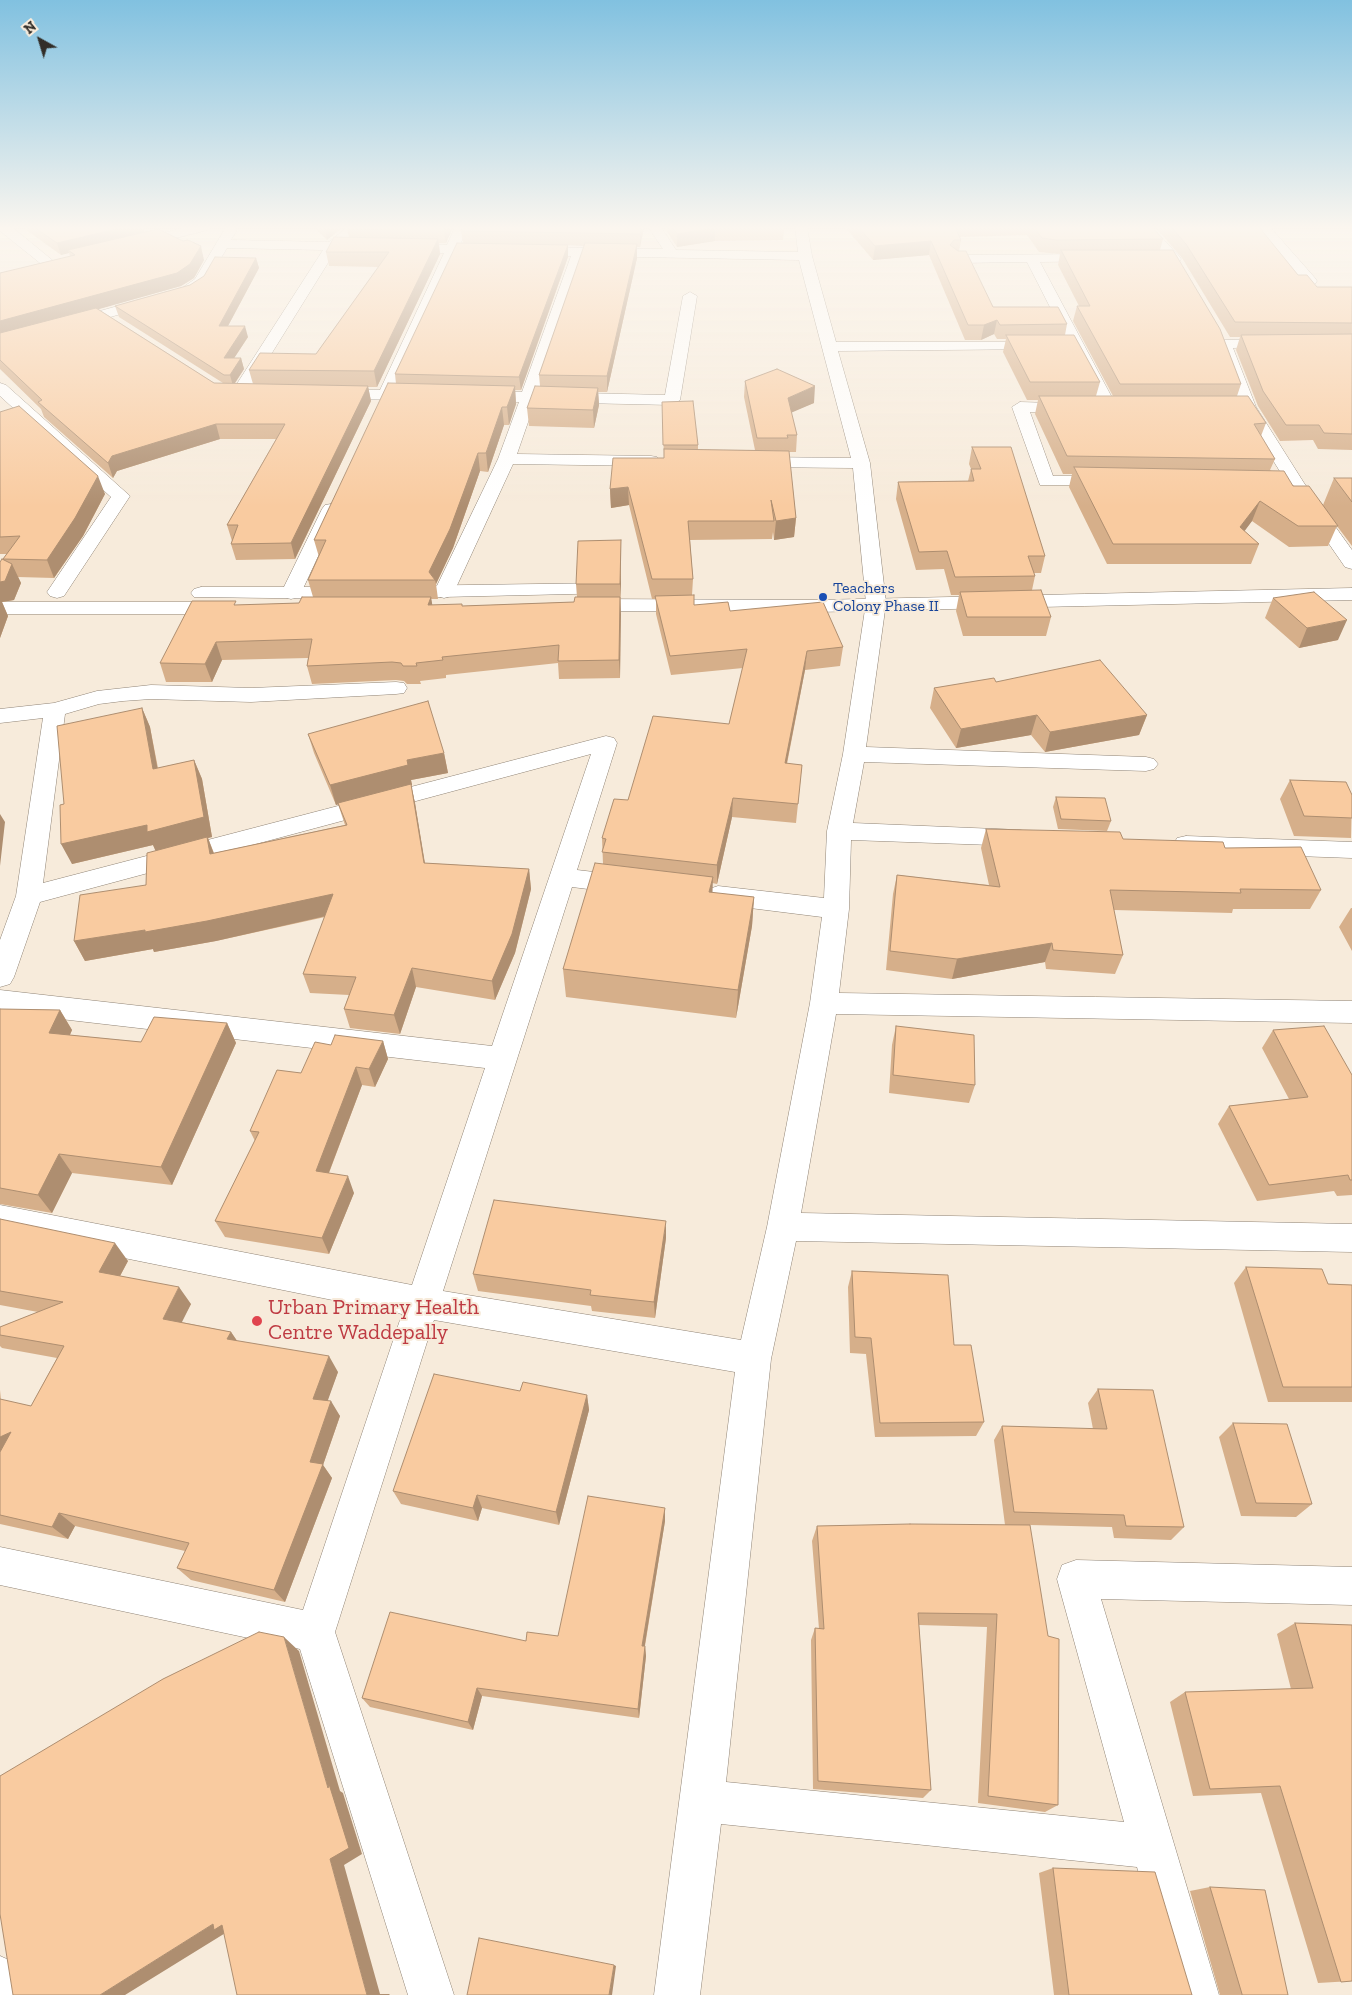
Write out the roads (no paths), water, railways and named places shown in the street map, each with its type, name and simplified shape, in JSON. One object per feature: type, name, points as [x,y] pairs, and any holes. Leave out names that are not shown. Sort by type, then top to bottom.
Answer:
[{"type":"street","points":[[0,344],[84,320]]},
{"type":"street","points":[[110,320],[118,325]]},
{"type":"street","points":[[258,393],[232,393],[282,320]]},
{"type":"street","points":[[378,411],[420,320]]},
{"type":"street","points":[[444,592],[507,459],[555,320]]},
{"type":"street","points":[[462,396],[672,400],[686,320]]},
{"type":"street","points":[[677,1995],[702,1801],[754,1359],[783,1228],[824,1003],[836,909],[839,831],[854,754],[875,595],[861,463],[823,320]]},
{"type":"street","points":[[1064,320],[1108,407]]},
{"type":"street","points":[[1293,343],[1222,339],[1248,407],[1296,484],[1352,563]]},
{"type":"street","points":[[831,347],[1077,345]]},
{"type":"street","points":[[0,388],[121,496],[57,592]]},
{"type":"street","points":[[317,394],[434,395]]},
{"type":"street","points":[[1126,482],[1046,481],[1020,407],[1128,407]]},
{"type":"street","points":[[1228,407],[1248,407]]},
{"type":"street","points":[[507,459],[665,461]]},
{"type":"street","points":[[734,461],[861,463]]},
{"type":"street","points":[[1236,483],[1296,484]]},
{"type":"street","points":[[291,593],[336,498]]},
{"type":"street","points":[[391,608],[875,595],[994,587],[1352,577]]},
{"type":"street","points":[[0,592],[291,593],[369,598]]},
{"type":"street","points":[[0,608],[369,598],[444,592],[875,595],[1352,594]]},
{"type":"street","points":[[0,716],[55,710],[97,698],[151,692],[251,695],[396,688]]},
{"type":"street","points":[[0,978],[29,896],[55,710]]},
{"type":"street","points":[[29,896],[606,743],[315,1632],[431,1995]]},
{"type":"street","points":[[854,754],[1146,764]]},
{"type":"street","points":[[839,831],[1046,839]]},
{"type":"street","points":[[1165,843],[1352,850]]},
{"type":"street","points":[[562,877],[650,887]]},
{"type":"street","points":[[699,893],[836,909]]},
{"type":"street","points":[[0,1001],[503,1059]]},
{"type":"street","points":[[824,1003],[1352,1012]]},
{"type":"street","points":[[0,1219],[423,1303],[754,1359]]},
{"type":"street","points":[[783,1228],[1352,1238]]},
{"type":"street","points":[[0,1566],[315,1632]]},
{"type":"street","points":[[1196,1995],[1076,1578],[1352,1586]]},
{"type":"street","points":[[702,1801],[1152,1847]]},
{"type":"street","points":[[0,1979],[3,1995]]},
{"type":"place","name":"Teachers Colony Phase II","points":[[823,597]]},
{"type":"place","name":"Urban Primary Health Centre Waddepally","points":[[257,1321]]}]
